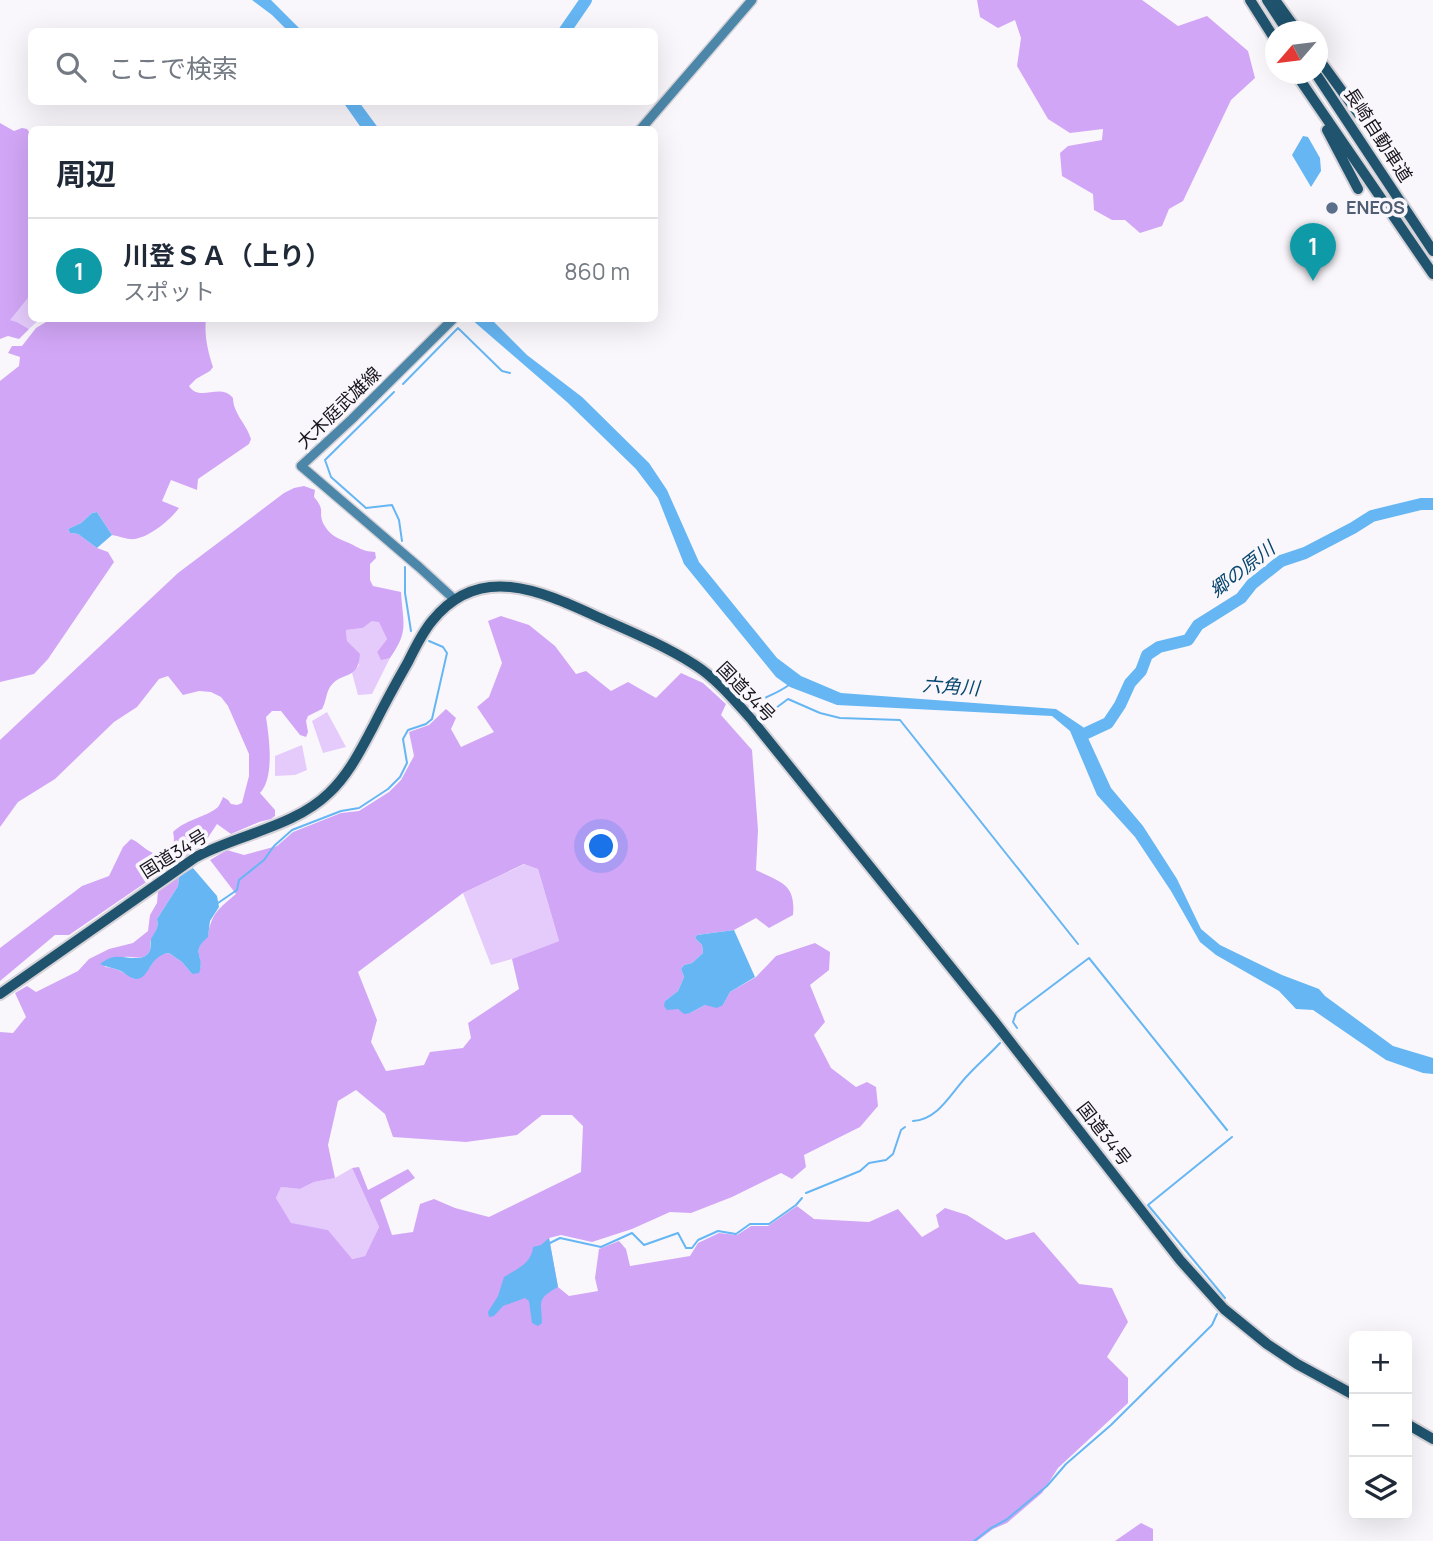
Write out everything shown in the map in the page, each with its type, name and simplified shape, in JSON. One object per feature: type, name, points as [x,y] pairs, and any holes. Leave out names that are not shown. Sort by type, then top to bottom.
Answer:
[{"type":"highway","points":[[1250,0],[1265,24]]},
{"type":"highway","points":[[1267,0],[1281,21]]},
{"type":"highway","points":[[1275,0],[1290,21]]},
{"type":"highway","points":[[1328,72],[1363,120]]},
{"type":"highway","name":"長崎自動車道","points":[[1323,84],[1433,251]]},
{"type":"highway","points":[[1304,86],[1358,189]]},
{"type":"highway","name":"長崎自動車道","points":[[1304,86],[1433,274]]},
{"type":"highway","name":"国道34号","points":[[0,994],[196,857],[216,846],[289,819],[328,794],[351,768],[429,624],[454,599],[494,586],[511,586],[544,593],[653,642],[696,666],[728,693],[977,1000],[1180,1260],[1224,1309],[1267,1344],[1352,1394]]},
{"type":"highway","points":[[1412,1427],[1433,1439]]},
{"type":"main road","points":[[643,126],[752,0]]},
{"type":"main road","name":"大木庭武雄線","points":[[450,322],[301,466],[454,599]]},
{"type":"shaded area","points":[[977,0],[1142,0],[1178,26],[1207,16],[1248,51],[1255,78],[1231,100],[1183,201],[1169,209],[1162,226],[1140,233],[1125,220],[1112,220],[1094,210],[1093,194],[1062,176],[1060,153],[1068,146],[1102,140],[1103,129],[1070,133],[1048,119],[1017,66],[1021,38],[1015,20],[998,28],[980,17]]},
{"type":"shaded area","points":[[0,123],[14,131],[22,128],[28,130],[28,298],[10,320],[29,329],[19,339],[8,336],[0,339]]},
{"type":"shaded area","points":[[28,298],[28,322],[37,322],[29,329],[9,320]]},
{"type":"shaded area","points":[[46,322],[206,322],[207,343],[213,367],[189,386],[199,393],[222,392],[233,398],[235,409],[251,439],[249,444],[198,479],[197,490],[171,480],[162,501],[179,508],[165,523],[147,535],[132,539],[112,535],[97,512],[68,529],[70,533],[78,534],[97,548],[108,552],[114,562],[48,659],[34,674],[0,682],[0,381],[19,366],[20,357],[8,353],[12,346],[22,346],[36,328]]},
{"type":"shaded area","points":[[304,486],[315,490],[314,497],[321,508],[323,523],[331,533],[361,549],[375,552],[376,558],[370,564],[370,580],[373,586],[401,592],[403,627],[396,649],[390,658],[381,660],[377,652],[387,639],[379,622],[372,621],[363,628],[346,630],[347,641],[360,654],[359,663],[353,672],[330,687],[322,709],[308,716],[306,737],[300,735],[281,711],[272,711],[266,717],[269,767],[265,786],[260,793],[275,810],[275,816],[231,834],[217,824],[199,846],[69,935],[55,935],[0,981],[0,948],[82,886],[109,876],[123,847],[131,839],[151,852],[166,854],[174,843],[173,832],[213,811],[223,797],[231,804],[242,803],[249,776],[249,754],[228,706],[221,697],[211,692],[199,691],[183,695],[168,676],[159,679],[137,707],[114,722],[55,779],[18,802],[0,827],[0,740],[178,573],[284,493]]},
{"type":"shaded area","points":[[501,616],[529,625],[555,646],[576,674],[586,671],[611,691],[628,682],[656,698],[681,673],[703,683],[726,704],[721,715],[752,750],[758,830],[756,870],[785,885],[792,896],[793,915],[769,928],[756,918],[734,930],[697,935],[695,938],[702,945],[703,953],[692,963],[684,965],[681,969],[684,977],[678,991],[665,1001],[690,1013],[705,1005],[723,1005],[730,992],[756,977],[776,956],[815,943],[830,952],[829,970],[810,985],[825,1022],[814,1035],[831,1068],[856,1087],[867,1082],[876,1087],[878,1106],[860,1127],[804,1155],[806,1167],[792,1179],[781,1173],[691,1213],[670,1212],[632,1229],[592,1242],[561,1235],[549,1238],[558,1287],[569,1296],[598,1291],[595,1278],[599,1249],[619,1241],[626,1249],[630,1266],[690,1256],[698,1243],[719,1233],[737,1235],[751,1226],[768,1226],[797,1206],[814,1219],[869,1222],[898,1209],[922,1237],[939,1227],[936,1215],[945,1208],[967,1215],[1006,1240],[1034,1232],[1079,1284],[1112,1288],[1128,1322],[1107,1357],[1128,1378],[1128,1403],[1058,1468],[1042,1493],[1007,1523],[977,1541],[0,1541],[0,1032],[13,1033],[26,1017],[15,993],[27,986],[36,992],[78,971],[89,959],[109,949],[133,943],[148,931],[158,891],[179,876],[178,886],[157,919],[157,928],[150,941],[148,954],[142,957],[125,957],[104,967],[116,969],[134,979],[162,954],[169,953],[182,962],[192,974],[201,967],[200,947],[208,936],[214,917],[236,894],[210,860],[227,850],[244,855],[277,846],[293,832],[341,813],[359,811],[389,792],[401,780],[414,756],[409,732],[429,725],[446,709],[456,718],[451,729],[461,747],[494,732],[477,707],[489,697],[502,663],[488,621]],"holes":[[[524,864],[538,869],[559,941],[512,959],[519,989],[468,1023],[471,1038],[463,1048],[430,1052],[424,1065],[386,1071],[371,1042],[377,1020],[358,972],[463,893]],[[356,1090],[385,1114],[393,1137],[466,1142],[517,1135],[542,1115],[572,1115],[583,1126],[581,1172],[489,1217],[434,1199],[420,1204],[413,1232],[392,1235],[380,1200],[415,1178],[408,1169],[368,1190],[359,1167],[352,1168],[379,1227],[365,1256],[352,1259],[328,1230],[291,1223],[276,1198],[281,1187],[300,1189],[314,1182],[335,1178],[328,1145],[338,1101]]]},
{"type":"shaded area","points":[[372,621],[379,621],[387,639],[377,652],[381,659],[390,658],[372,694],[358,695],[352,673],[359,665],[347,641],[346,630],[363,628]]},
{"type":"shaded area","points":[[327,712],[346,747],[323,753],[312,721]]},
{"type":"shaded area","points":[[302,745],[307,770],[295,775],[275,776],[275,756]]},
{"type":"shaded area","points":[[525,864],[538,869],[559,941],[491,965],[463,893]]},
{"type":"shaded area","points":[[352,1168],[379,1227],[365,1256],[351,1259],[328,1230],[291,1224],[276,1198],[281,1187],[300,1189],[314,1182],[335,1178]]},
{"type":"shaded area","points":[[1141,1523],[1153,1529],[1153,1541],[1115,1541]]},
{"type":"water","points":[[252,0],[271,0],[299,28],[285,28]]},
{"type":"water","points":[[345,105],[361,105],[377,126],[360,126]]},
{"type":"water","points":[[1303,136],[1308,137],[1320,158],[1321,171],[1311,187],[1292,155]]},
{"type":"water","points":[[474,322],[494,322],[527,355],[582,397],[649,463],[667,490],[699,562],[777,658],[801,676],[841,693],[1056,709],[1083,727],[1111,788],[1143,826],[1177,879],[1201,929],[1220,945],[1282,975],[1319,989],[1393,1046],[1433,1058],[1433,1074],[1386,1060],[1313,1010],[1296,1009],[1279,991],[1216,955],[1200,942],[1171,891],[1135,837],[1097,795],[1070,731],[1052,716],[837,705],[790,687],[776,677],[684,564],[658,498],[636,469],[567,402]]},
{"type":"water","points":[[97,512],[112,535],[97,548],[78,534],[70,533],[68,529]]},
{"type":"water","points":[[193,868],[217,896],[219,907],[210,921],[208,937],[200,947],[199,973],[192,974],[182,962],[169,953],[157,958],[141,978],[136,979],[100,964],[114,957],[139,958],[147,954],[157,928],[157,919],[178,886],[179,876]]},
{"type":"water","points":[[734,930],[755,977],[730,992],[723,1005],[717,1008],[705,1005],[684,1014],[678,1009],[667,1010],[665,1001],[678,991],[684,977],[681,969],[703,953],[702,945],[695,938],[697,935]]},
{"type":"water","points":[[549,1238],[558,1287],[543,1298],[542,1323],[538,1326],[532,1323],[529,1301],[525,1298],[503,1306],[494,1316],[489,1317],[488,1312],[498,1296],[504,1277],[527,1261],[533,1247],[541,1245]]},
{"type":"waterway","points":[[567,28],[586,0]]},
{"type":"waterway","points":[[403,384],[458,328],[502,371],[510,373]]},
{"type":"waterway","points":[[394,392],[325,460],[331,477],[366,508],[392,505],[399,520],[402,541]]},
{"type":"waterway","name":"郷の原川","points":[[1080,736],[1108,723],[1130,683],[1141,671],[1147,655],[1159,647],[1188,640],[1198,625],[1241,598],[1252,584],[1281,561],[1305,553],[1372,516],[1421,504],[1433,504]]},
{"type":"waterway","points":[[405,567],[405,593],[411,631]]},
{"type":"waterway","points":[[218,903],[237,890],[239,880],[264,860],[274,846],[292,830],[341,811],[359,808],[388,789],[400,777],[407,763],[403,739],[408,730],[432,719],[447,653],[443,647],[429,641]]},
{"type":"waterway","points":[[750,707],[789,685]]},
{"type":"waterway","points":[[768,714],[788,699],[820,713],[840,718],[900,720],[1078,944]]},
{"type":"waterway","points":[[750,707],[759,710]]},
{"type":"waterway","points":[[1017,1028],[1013,1022],[1016,1013],[1089,958],[1227,1130]]},
{"type":"waterway","points":[[913,1121],[930,1116],[938,1110],[1000,1043]]},
{"type":"waterway","points":[[806,1193],[860,1171],[869,1163],[886,1160],[893,1154],[901,1130],[905,1127]]},
{"type":"waterway","points":[[1225,1298],[1148,1205],[1232,1137]]},
{"type":"waterway","points":[[550,1243],[560,1238],[601,1247],[632,1233],[644,1245],[678,1233],[686,1248],[692,1248],[698,1240],[718,1231],[736,1234],[750,1224],[769,1224],[802,1198]]},
{"type":"waterway","points":[[974,1541],[1006,1520],[1047,1486],[1066,1464],[1111,1425],[1212,1325],[1217,1314]]},
{"type":"place","name":"ENEOS","points":[[1332,208]]},
{"type":"place","name":"川登ＳＡ（上り）","points":[[1313,281]]},
{"type":"water label","name":"六角川","points":[[951,686]]}]
